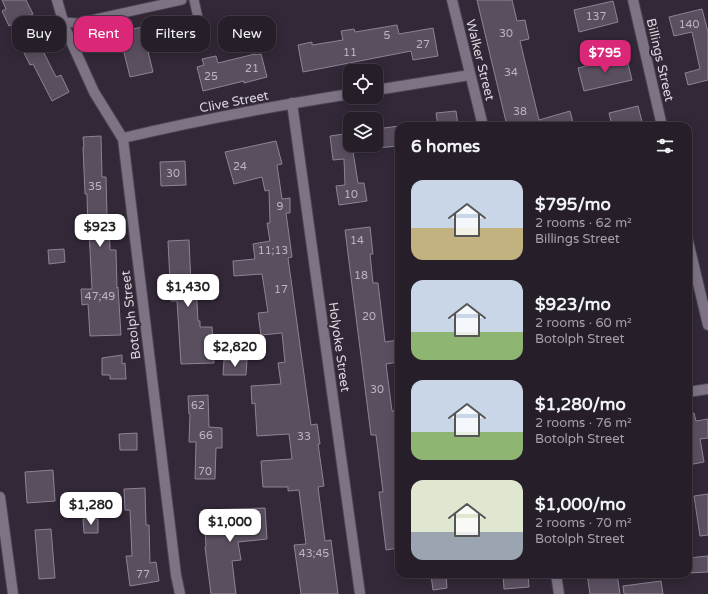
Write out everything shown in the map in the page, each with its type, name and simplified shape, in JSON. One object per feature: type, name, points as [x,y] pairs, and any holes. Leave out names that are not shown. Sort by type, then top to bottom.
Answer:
[{"type":"street","name":"Botolph Street","points":[[57,0],[62,16]]},
{"type":"street","name":"Walker Street","points":[[452,0],[482,122]]},
{"type":"street","name":"Billings Street","points":[[633,0],[661,122]]},
{"type":"street","name":"Botolph Street","points":[[66,27],[94,92],[123,138],[174,559],[180,594]]},
{"type":"street","points":[[383,89],[470,75]]},
{"type":"street","name":"Clive Street","points":[[123,138],[159,129],[292,103],[343,95]]},
{"type":"street","name":"Holyoke Street","points":[[292,103],[360,594]]},
{"type":"street","points":[[692,257],[708,325]]},
{"type":"street","points":[[692,391],[708,389]]},
{"type":"street","points":[[0,497],[13,594]]},
{"type":"street","points":[[557,578],[559,594]]},
{"type":"lane","points":[[66,22],[77,23],[182,0]]},
{"type":"lane","points":[[194,0],[198,16]]},
{"type":"building","points":[[2,0],[26,0],[33,14],[29,16],[12,16],[12,24],[9,26],[2,11],[6,9]]},
{"type":"building","points":[[477,0],[512,0],[517,21],[525,20],[529,39],[520,41],[539,120],[570,111],[573,122],[506,122]]},
{"type":"building","points":[[613,1],[618,22],[579,32],[574,10]]},
{"type":"building","points":[[702,9],[708,32],[708,80],[688,85],[685,73],[700,69],[692,32],[674,36],[669,17]]},
{"type":"building","points":[[397,25],[399,34],[433,28],[438,56],[413,60],[411,51],[303,72],[298,45],[312,42],[312,45],[343,40],[341,31],[354,29],[355,32]]},
{"type":"building","points":[[141,27],[141,52],[148,52],[153,72],[130,77],[124,52],[133,52],[133,29]]},
{"type":"building","points":[[24,52],[44,52],[56,77],[61,75],[69,92],[52,101],[33,64],[30,65]]},
{"type":"building","points":[[255,54],[261,54],[267,77],[203,91],[197,67],[204,65],[202,59],[216,56],[218,63]]},
{"type":"building","points":[[626,56],[632,80],[584,91],[578,68]]},
{"type":"building","points":[[638,106],[642,122],[611,122],[609,113]]},
{"type":"building","points":[[456,111],[457,122],[437,122],[436,113]]},
{"type":"building","points":[[395,127],[395,146],[383,147],[383,128]]},
{"type":"building","points":[[343,134],[343,152],[353,152],[358,183],[364,183],[367,201],[339,205],[336,186],[345,185],[344,159],[333,160],[330,136]]},
{"type":"building","points":[[101,136],[102,177],[106,177],[110,250],[116,250],[117,288],[118,287],[121,335],[90,336],[88,304],[82,305],[81,289],[92,289],[87,194],[85,194],[83,137]]},
{"type":"building","points":[[276,141],[282,164],[277,165],[282,199],[290,198],[290,213],[286,213],[292,257],[288,258],[311,425],[317,424],[320,444],[318,444],[324,486],[318,487],[325,541],[331,540],[338,594],[301,594],[294,545],[306,544],[299,490],[288,491],[288,487],[263,487],[261,461],[292,459],[289,434],[257,436],[255,403],[252,404],[251,386],[281,384],[278,363],[285,362],[282,333],[261,335],[258,313],[268,312],[262,274],[234,276],[233,261],[255,259],[253,244],[270,241],[267,223],[270,223],[269,190],[265,191],[262,177],[234,184],[225,152]]},
{"type":"building","points":[[185,161],[186,185],[161,186],[160,162]]},
{"type":"building","points":[[370,227],[373,254],[370,254],[373,283],[378,283],[385,342],[395,340],[395,363],[386,364],[392,411],[395,411],[395,549],[386,550],[379,492],[383,492],[376,435],[371,435],[345,230]]},
{"type":"building","points":[[189,240],[191,284],[196,284],[198,321],[200,321],[200,327],[212,327],[214,363],[181,364],[177,301],[171,301],[168,241]]},
{"type":"building","points":[[64,249],[65,262],[49,264],[48,250]]},
{"type":"building","points":[[122,355],[122,364],[125,363],[126,379],[110,379],[110,375],[102,375],[102,358]]},
{"type":"building","points":[[224,360],[247,360],[246,375],[223,375]]},
{"type":"building","points":[[208,395],[209,427],[222,428],[222,448],[216,448],[215,479],[195,479],[196,442],[189,442],[190,414],[188,396]]},
{"type":"building","points":[[692,413],[694,413],[696,421],[708,419],[708,438],[700,439],[704,462],[692,464]]},
{"type":"building","points":[[137,433],[137,450],[120,450],[119,434]]},
{"type":"building","points":[[53,470],[55,501],[27,503],[25,472]]},
{"type":"building","points":[[145,488],[146,525],[149,525],[150,563],[156,562],[159,581],[130,586],[126,556],[132,556],[130,510],[125,510],[124,489]]},
{"type":"building","points":[[708,494],[708,535],[700,536],[694,496]]},
{"type":"building","points":[[265,508],[267,539],[238,542],[241,560],[232,561],[236,594],[211,594],[205,547],[204,510]]},
{"type":"building","points":[[83,519],[98,519],[98,533],[84,533]]},
{"type":"building","points":[[51,529],[55,578],[39,579],[35,530]]},
{"type":"building","points":[[708,556],[708,572],[692,573],[692,558]]},
{"type":"building","points":[[431,578],[446,578],[447,588],[433,590]]},
{"type":"building","points":[[503,578],[528,578],[529,587],[504,589]]},
{"type":"building","points":[[588,578],[618,578],[620,594],[590,594]]},
{"type":"building","points":[[661,581],[663,594],[624,594],[623,586]]}]
